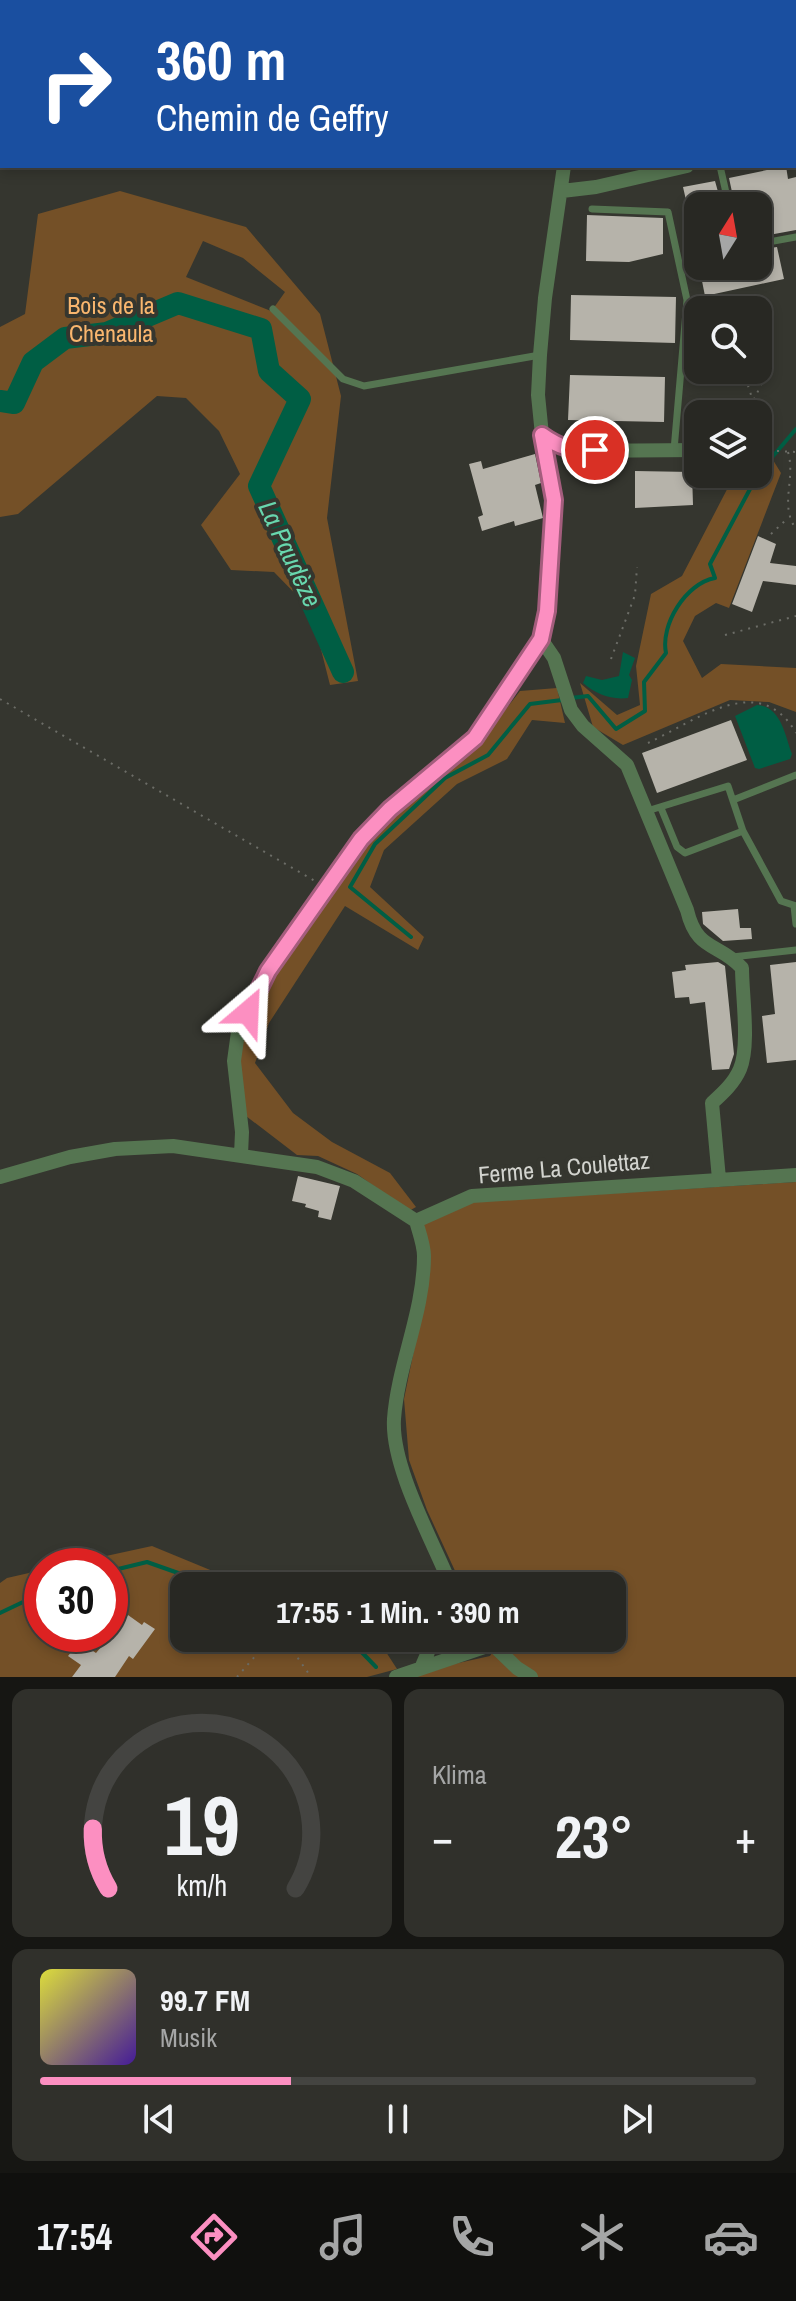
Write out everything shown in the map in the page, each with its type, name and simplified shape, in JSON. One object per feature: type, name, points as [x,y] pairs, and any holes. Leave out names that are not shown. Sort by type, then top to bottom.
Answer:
[{"type":"street","points":[[241,1155],[242,1132],[234,1061],[238,1032],[268,971],[361,839],[390,809],[475,738],[541,639],[547,611],[554,500],[538,395],[545,298],[564,168]]},
{"type":"street","points":[[562,191],[596,187],[678,168]]},
{"type":"street","points":[[542,435],[556,445],[573,451],[684,450]]},
{"type":"street","points":[[541,639],[554,658],[571,710],[583,726],[627,765],[654,810],[692,929],[707,946],[732,957],[742,968],[744,1038],[741,1067],[729,1088],[712,1103],[719,1179]]},
{"type":"street","points":[[0,1177],[70,1157],[115,1149],[173,1146],[317,1167],[354,1181],[416,1221],[424,1254],[421,1297],[397,1396],[395,1434],[397,1457],[445,1572]]},
{"type":"street","name":"Ferme La Coulettaz","points":[[416,1221],[472,1196],[796,1175]]},
{"type":"street","points":[[422,1666],[428,1652]]},
{"type":"street","points":[[396,1677],[459,1652]]},
{"type":"street","points":[[501,1652],[531,1677]]},
{"type":"lane","points":[[720,168],[726,192]]},
{"type":"lane","points":[[592,209],[668,212],[687,300],[674,450]]},
{"type":"lane","points":[[772,241],[796,237]]},
{"type":"lane","points":[[273,309],[343,379],[355,385],[364,386],[540,355]]},
{"type":"lane","points":[[733,800],[796,775]]},
{"type":"lane","points":[[743,831],[685,853],[677,847],[654,810],[728,786],[743,831],[781,901],[795,906],[796,924]]},
{"type":"lane","points":[[732,957],[796,950]]},
{"type":"path","points":[[747,384],[752,399]]},
{"type":"path","points":[[752,399],[760,384]]},
{"type":"path","points":[[796,452],[787,452],[791,461],[786,504],[796,529]]},
{"type":"path","points":[[771,534],[789,517]]},
{"type":"path","points":[[611,659],[635,595],[637,567]]},
{"type":"path","points":[[725,635],[796,616]]},
{"type":"path","points":[[0,699],[327,888]]},
{"type":"path","points":[[648,743],[734,703],[757,700],[777,708],[796,733]]},
{"type":"path","points":[[789,722],[796,719]]},
{"type":"path","points":[[237,1677],[259,1652]]},
{"type":"path","points":[[294,1652],[311,1677]]},
{"type":"green space","name":"Bois de la Chenaula","points":[[120,191],[246,227],[320,314],[341,396],[327,518],[358,681],[330,685],[311,610],[274,572],[231,570],[201,525],[240,474],[219,431],[186,398],[157,396],[18,514],[0,517],[0,327],[25,314],[38,214]],"holes":[[[203,241],[243,258],[285,292],[271,311],[186,277]]]},
{"type":"green space","points":[[773,460],[781,473],[729,608],[716,603],[695,616],[683,641],[702,678],[721,664],[796,668],[796,712],[769,702],[730,700],[623,745],[593,727],[580,683],[617,715],[640,705],[636,666],[651,594],[682,576],[728,488],[772,488]]},
{"type":"green space","points":[[557,688],[565,723],[532,720],[507,759],[457,784],[384,850],[370,887],[424,937],[418,950],[345,906],[269,1023],[255,1063],[293,1113],[332,1142],[390,1173],[416,1207],[409,1211],[357,1174],[318,1156],[297,1155],[246,1116],[240,1063],[242,1036],[273,977],[365,844],[478,745],[520,691]]},
{"type":"green space","points":[[796,1182],[796,1677],[416,1677],[431,1669],[490,1656],[493,1652],[626,1652],[626,1572],[456,1572],[427,1510],[409,1460],[404,1399],[425,1296],[424,1224],[473,1202]]},
{"type":"green space","points":[[152,1546],[215,1572],[170,1572],[170,1652],[386,1652],[397,1669],[367,1677],[0,1677],[0,1583],[24,1574],[24,1652],[128,1652],[128,1551]]},
{"type":"shaded area","points":[[623,652],[635,658],[629,675],[632,680],[628,698],[604,695],[583,683],[586,676],[602,680],[619,676]]},
{"type":"shaded area","points":[[757,705],[772,710],[777,716],[792,754],[790,759],[759,769],[755,768],[735,716]]},
{"type":"building","points":[[786,168],[788,179],[796,177],[796,230],[772,234],[772,192],[732,192],[729,178]]},
{"type":"building","points":[[715,181],[718,192],[684,192],[683,187]]},
{"type":"building","points":[[587,215],[663,218],[663,254],[629,262],[586,261]]},
{"type":"building","points":[[777,247],[784,279],[705,296],[702,280],[772,280],[772,248]]},
{"type":"building","points":[[571,295],[676,297],[675,343],[570,340]]},
{"type":"building","points":[[570,375],[665,377],[664,422],[568,420]]},
{"type":"building","points":[[535,454],[541,483],[535,485],[543,518],[515,526],[514,521],[482,531],[478,517],[483,515],[469,464],[481,461],[483,469]]},
{"type":"building","points":[[635,471],[684,472],[684,488],[692,488],[693,505],[635,508]]},
{"type":"building","points":[[758,536],[776,544],[770,563],[796,566],[796,585],[763,581],[752,612],[732,604]]},
{"type":"building","points":[[731,720],[747,760],[657,793],[642,753]]},
{"type":"building","points":[[738,909],[740,928],[751,928],[752,939],[723,941],[703,924],[702,912]]},
{"type":"building","points":[[718,962],[725,966],[734,1054],[729,1069],[712,1070],[705,1002],[690,1004],[689,997],[675,998],[672,972],[686,970],[685,965]]},
{"type":"building","points":[[796,962],[796,1060],[767,1063],[762,1016],[775,1014],[770,965]]},
{"type":"building","points":[[298,1176],[340,1186],[331,1220],[318,1217],[319,1211],[305,1207],[306,1204],[292,1201]]},
{"type":"building","points":[[128,1615],[142,1625],[144,1622],[155,1629],[133,1659],[129,1656],[115,1677],[72,1677],[81,1665],[68,1656],[71,1652],[128,1652]]},
{"type":"waterway","name":"La Paudèze","points":[[0,401],[14,403],[33,362],[65,338],[107,333],[178,303],[261,329],[269,371],[300,399],[259,486],[343,672]]},
{"type":"waterway","name":"La Paudèze","points":[[772,457],[796,429]]},
{"type":"waterway","name":"La Paudèze","points":[[571,698],[588,696],[616,729],[645,711],[644,682],[666,653],[665,642],[671,618],[694,588],[715,578],[710,564],[751,488]]},
{"type":"waterway","points":[[411,937],[350,887],[375,844],[445,778],[488,755],[530,704],[562,700]]},
{"type":"waterway","points":[[128,1567],[147,1562],[175,1572]]},
{"type":"waterway","points":[[0,1613],[24,1602]]},
{"type":"waterway","points":[[362,1652],[376,1667]]},
{"type":"route","points":[[248,1012],[268,971],[361,839],[390,809],[475,738],[524,668],[541,639],[547,611],[554,500],[542,435],[556,445],[573,451],[595,450]]}]
